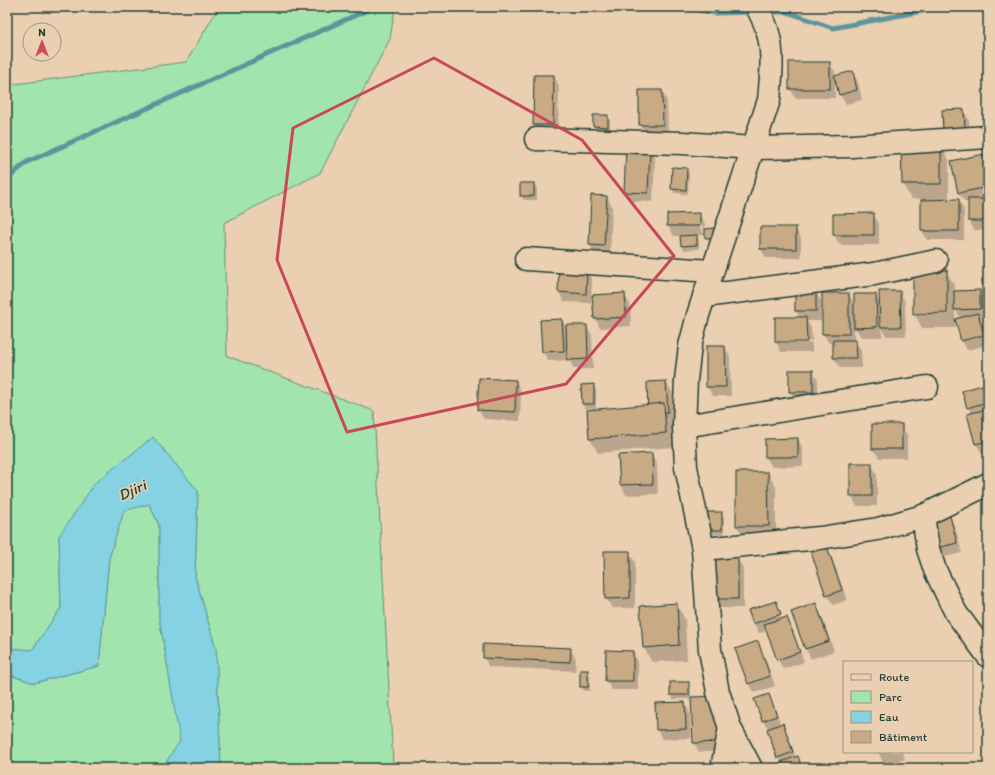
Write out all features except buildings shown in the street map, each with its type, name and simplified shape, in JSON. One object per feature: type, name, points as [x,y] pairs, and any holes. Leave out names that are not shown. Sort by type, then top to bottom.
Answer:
[{"type":"street","points":[[751,768],[730,728],[718,692],[710,650],[703,549],[686,468],[684,426],[686,380],[690,346],[712,271],[769,100],[772,60],[768,32],[757,7]]},
{"type":"street","points":[[536,139],[683,143],[753,148],[852,146],[987,139]]},
{"type":"street","points":[[526,258],[712,271]]},
{"type":"street","points":[[704,296],[874,274],[936,261]]},
{"type":"street","points":[[684,426],[927,387]]},
{"type":"street","points":[[703,549],[820,538],[878,529],[923,516],[988,484]]},
{"type":"street","points":[[923,516],[928,549],[935,570],[956,613],[988,656]]},
{"type":"street","points":[[722,768],[730,728]]},
{"type":"highlighted area","points":[[434,58],[582,140],[674,256],[566,384],[347,432],[277,260],[293,128]]},
{"type":"green space","points":[[219,7],[395,7],[390,39],[320,173],[224,223],[227,356],[374,411],[392,768],[221,768],[216,649],[195,576],[198,491],[153,438],[59,536],[61,608],[32,650],[7,648],[7,85],[186,62]]},
{"type":"green space","points":[[149,504],[159,525],[159,617],[181,741],[162,768],[7,768],[7,674],[34,683],[99,666],[109,558],[124,510]]},
{"type":"water","name":"Djiri","points":[[153,437],[198,491],[195,576],[216,649],[221,768],[162,768],[180,741],[159,617],[159,525],[149,504],[124,511],[109,558],[99,666],[34,683],[7,674],[7,648],[32,650],[61,608],[59,536],[95,483]]},
{"type":"waterway","points":[[7,179],[27,162],[374,7]]},
{"type":"waterway","points":[[681,7],[716,13],[754,12]]},
{"type":"waterway","points":[[766,12],[787,12],[833,28],[922,11],[927,7]]}]
